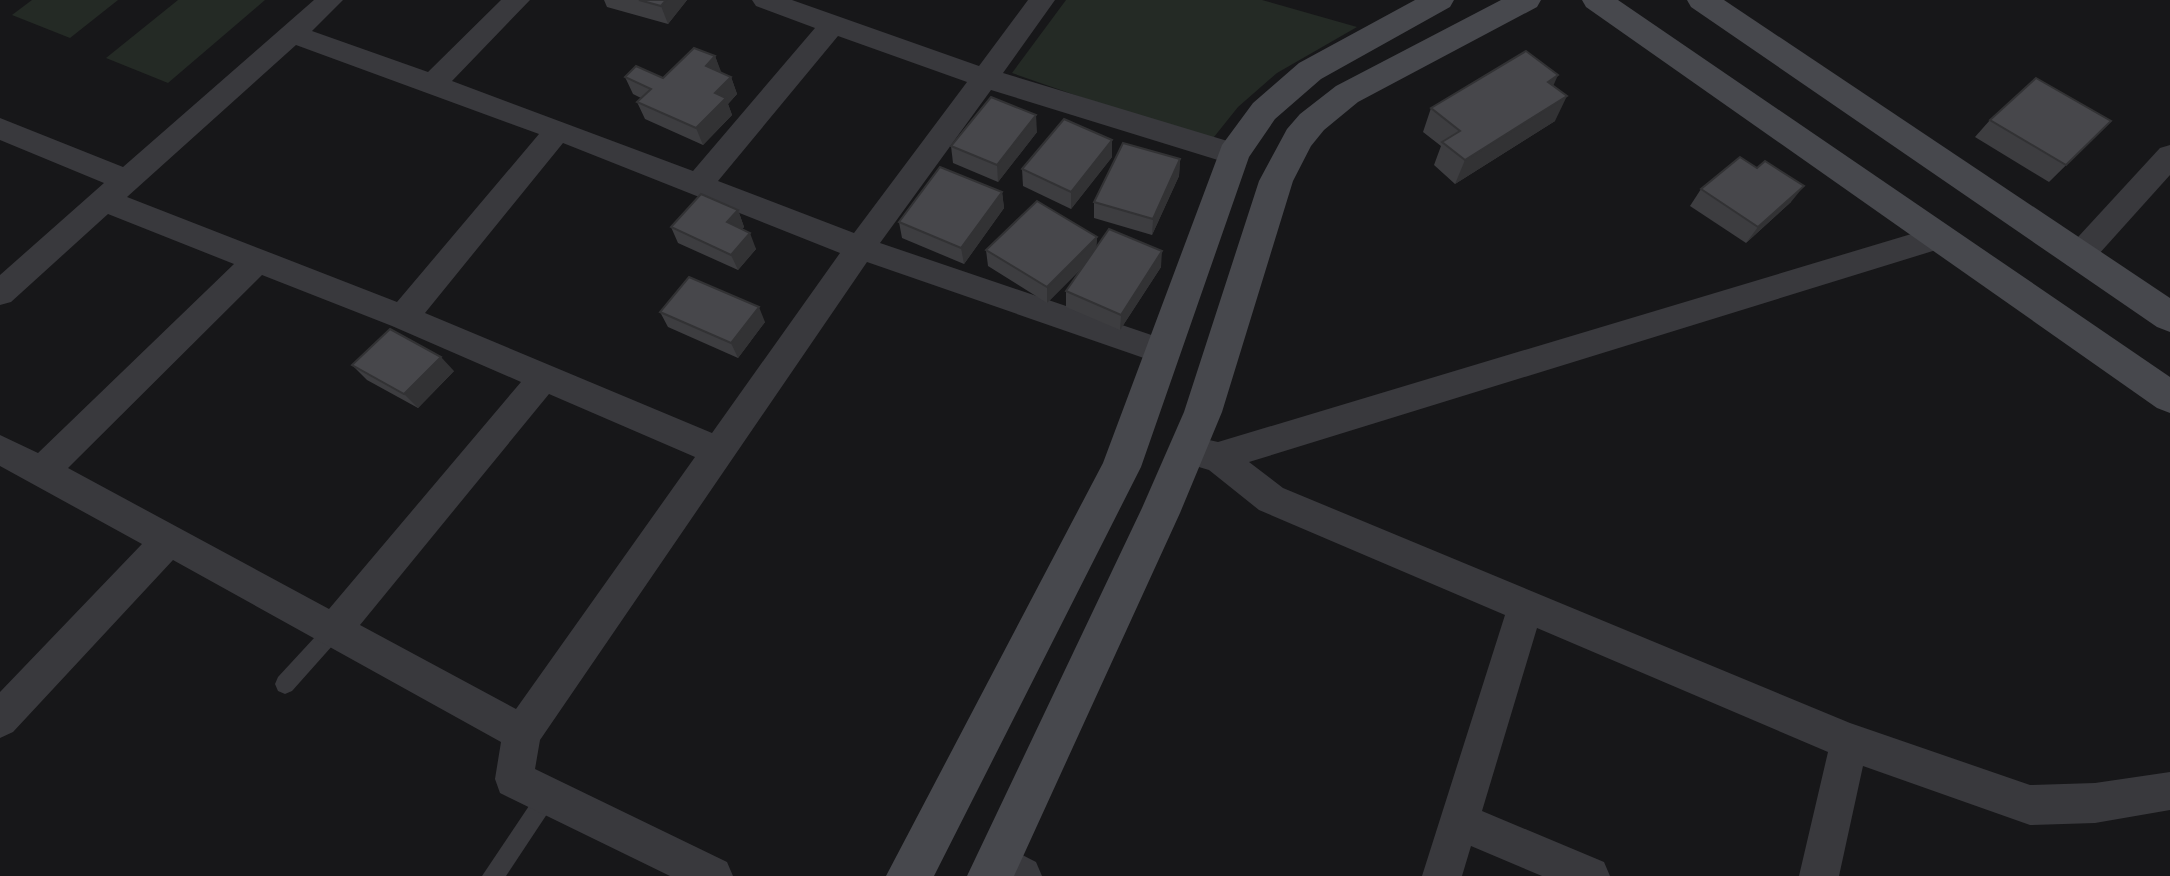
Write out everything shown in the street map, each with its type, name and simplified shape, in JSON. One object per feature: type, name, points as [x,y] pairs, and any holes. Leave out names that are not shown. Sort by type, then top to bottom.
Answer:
[{"type":"street","points":[[0,293],[330,0]]},
{"type":"street","points":[[433,84],[517,0]]},
{"type":"street","points":[[765,0],[985,78],[1234,154]]},
{"type":"street","points":[[713,876],[514,779],[522,733],[860,248],[1042,0]]},
{"type":"street","points":[[909,876],[1121,467],[1234,154],[1264,111],[1310,71],[1439,0]]},
{"type":"street","points":[[1003,872],[1202,454],[1203,412],[1276,181],[1299,138],[1312,122],[1347,94],[1526,0]]},
{"type":"street","points":[[1597,0],[2170,397]]},
{"type":"street","points":[[1702,0],[2170,317]]},
{"type":"street","points":[[698,185],[833,24]]},
{"type":"street","points":[[291,33],[558,130],[860,248],[1164,352]]},
{"type":"street","points":[[0,128],[116,191],[258,259],[404,317],[717,451]]},
{"type":"street","points":[[404,317],[558,130]]},
{"type":"street","points":[[2078,257],[2170,156]]},
{"type":"street","points":[[1202,454],[1938,238]]},
{"type":"street","points":[[42,471],[258,259]]},
{"type":"street","points":[[334,630],[544,377]]},
{"type":"street","points":[[0,450],[522,733]]},
{"type":"street","points":[[1202,454],[1271,499],[1849,743],[2030,805],[2095,803],[2170,791]]},
{"type":"street","points":[[0,719],[169,540]]},
{"type":"street","points":[[1442,876],[1526,606]]},
{"type":"street","points":[[1819,876],[1849,743]]},
{"type":"street","points":[[1458,821],[1590,876]]},
{"type":"lane","points":[[285,684],[334,630]]},
{"type":"lane","points":[[493,876],[548,795]]},
{"type":"shaded area","points":[[32,0],[118,0],[70,38],[12,15]]},
{"type":"shaded area","points":[[178,0],[265,0],[168,83],[106,58]]},
{"type":"shaded area","points":[[1066,0],[1262,0],[1357,27],[1277,73],[1238,107],[1210,142],[1012,73]]},
{"type":"building","points":[[639,0],[666,0],[661,6]]},
{"type":"building","points":[[694,48],[715,56],[706,66],[731,77],[715,93],[726,98],[696,128],[637,102],[651,89],[625,77],[636,66],[663,78]]},
{"type":"building","points":[[1526,51],[1558,75],[1548,82],[1567,96],[1465,160],[1442,142],[1460,131],[1431,108]]},
{"type":"building","points":[[2036,78],[2111,121],[2066,165],[1990,120]]},
{"type":"building","points":[[991,97],[1036,115],[997,165],[951,146]]},
{"type":"building","points":[[1064,119],[1112,140],[1071,192],[1022,169]]},
{"type":"building","points":[[1123,143],[1180,159],[1153,219],[1094,202]]},
{"type":"building","points":[[1740,157],[1757,168],[1765,161],[1804,186],[1758,227],[1701,189]]},
{"type":"building","points":[[940,167],[1002,192],[961,248],[899,222]]},
{"type":"building","points":[[701,194],[738,210],[727,222],[750,233],[731,255],[671,227]]},
{"type":"building","points":[[1037,201],[1097,237],[1047,287],[986,250]]},
{"type":"building","points":[[1109,229],[1162,251],[1121,315],[1066,291]]},
{"type":"building","points":[[689,277],[759,307],[731,343],[660,312]]},
{"type":"building","points":[[390,329],[441,357],[404,394],[352,365]]}]
